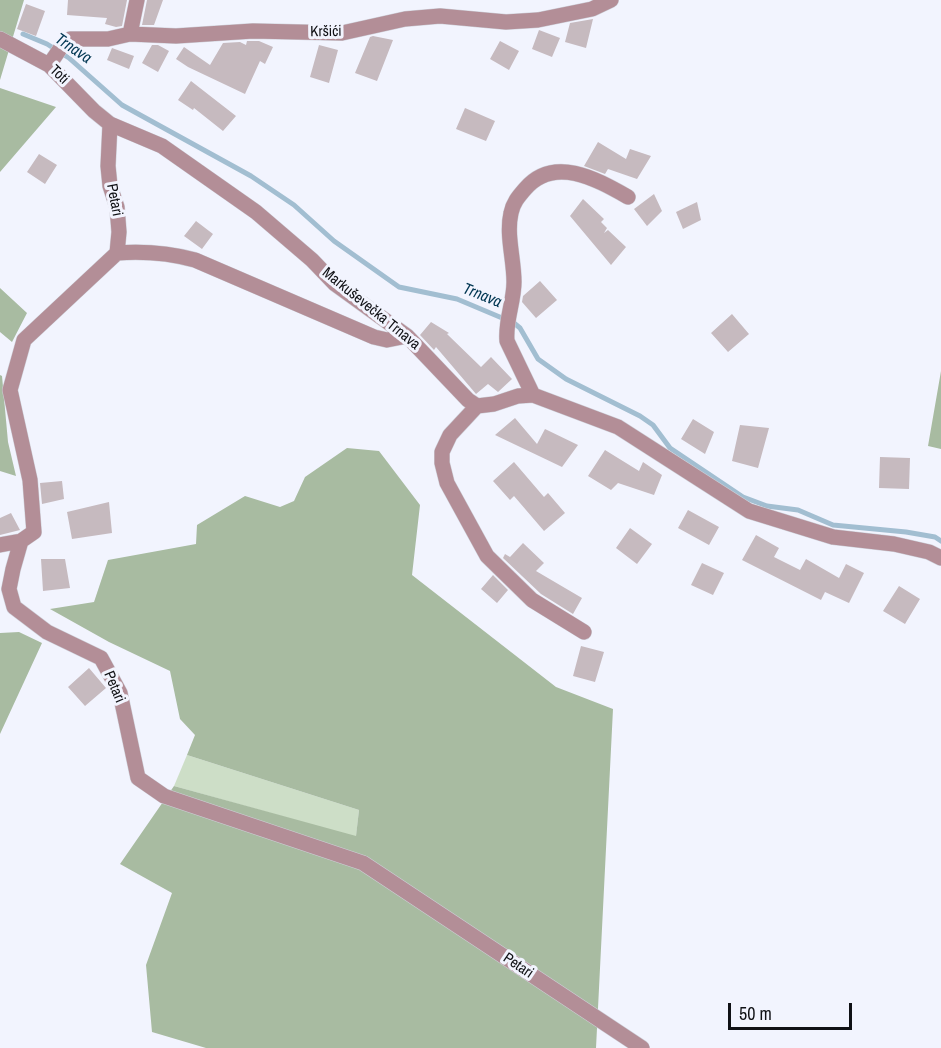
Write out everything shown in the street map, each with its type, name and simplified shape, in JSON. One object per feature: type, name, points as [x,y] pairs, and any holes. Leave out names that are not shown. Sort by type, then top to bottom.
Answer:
[{"type":"street","points":[[130,34],[137,0]]},
{"type":"street","name":"Kršići","points":[[56,55],[70,39],[108,39],[130,34],[176,36],[253,31],[342,33],[405,19],[440,16],[506,22],[538,20],[592,9],[611,0]]},
{"type":"street","name":"Toti","points":[[0,39],[56,55],[94,111],[110,124]]},
{"type":"street","name":"Petari","points":[[110,124],[108,166],[110,186],[117,207],[119,232],[117,253],[24,340],[10,390],[30,480],[34,532],[21,541],[5,590],[14,607],[47,632],[101,658],[120,693],[138,778],[164,796],[363,863],[642,1048]]},
{"type":"street","name":"Markuševečka Trnava","points":[[110,124],[162,146],[256,212],[312,260],[335,284],[407,336],[468,400],[477,406]]},
{"type":"street","points":[[533,395],[507,341],[514,283],[510,245],[510,213],[515,200],[531,182],[545,173],[570,172],[628,197]]},
{"type":"street","points":[[117,253],[138,251],[172,254],[195,260],[374,338],[387,340],[407,336]]},
{"type":"street","points":[[584,632],[532,600],[487,556],[447,483],[442,452],[450,435],[477,406],[494,404],[518,396],[533,395],[618,427],[749,512],[833,537],[894,544],[929,552],[941,558]]},
{"type":"street","points":[[0,544],[21,541]]},
{"type":"green space","points":[[0,0],[24,0],[0,80]]},
{"type":"green space","points":[[0,88],[56,107],[0,172]]},
{"type":"green space","points":[[0,288],[27,313],[12,342],[0,332]]},
{"type":"green space","points":[[941,371],[941,449],[928,446]]},
{"type":"green space","points":[[0,375],[2,376],[8,442],[16,476],[0,471]]},
{"type":"green space","points":[[347,448],[379,451],[420,505],[412,575],[556,687],[613,709],[596,1048],[206,1048],[152,1032],[146,965],[172,893],[120,864],[174,786],[356,836],[359,810],[187,755],[195,735],[180,719],[170,671],[109,642],[50,609],[94,602],[108,560],[196,544],[197,525],[245,496],[280,507],[294,501],[305,477]]},
{"type":"green space","points":[[19,632],[42,643],[0,734],[0,633]]},
{"type":"green space","points":[[187,755],[359,810],[356,837],[174,786]]},
{"type":"building","points":[[68,0],[127,0],[122,26],[105,24],[107,18],[67,15]]},
{"type":"building","points":[[147,0],[163,0],[154,25],[142,25]]},
{"type":"building","points":[[26,4],[45,11],[36,36],[17,29]]},
{"type":"building","points":[[593,19],[586,48],[565,42],[570,23]]},
{"type":"building","points":[[539,30],[560,38],[552,57],[532,49]]},
{"type":"building","points":[[370,37],[393,40],[377,81],[355,73]]},
{"type":"building","points":[[247,41],[259,41],[273,47],[265,64],[260,61],[245,94],[176,59],[184,47],[210,65],[223,43],[240,42],[246,45]]},
{"type":"building","points":[[500,41],[519,51],[509,70],[490,59]]},
{"type":"building","points":[[152,45],[158,45],[169,51],[158,72],[142,63]]},
{"type":"building","points":[[319,45],[338,50],[329,83],[310,77]]},
{"type":"building","points":[[112,48],[134,56],[129,69],[107,60]]},
{"type":"building","points":[[191,81],[236,116],[223,131],[194,108],[193,110],[178,100]]},
{"type":"building","points":[[465,108],[495,121],[486,141],[456,129]]},
{"type":"building","points":[[598,142],[626,159],[630,149],[651,156],[637,179],[608,169],[605,174],[584,166]]},
{"type":"building","points":[[39,154],[57,165],[45,184],[27,172]]},
{"type":"building","points":[[654,194],[662,211],[647,226],[634,209]]},
{"type":"building","points":[[583,199],[604,219],[601,222],[607,228],[604,233],[608,230],[626,247],[611,265],[570,216]]},
{"type":"building","points":[[697,202],[701,220],[683,229],[676,212]]},
{"type":"building","points":[[196,221],[213,234],[202,249],[184,236]]},
{"type":"building","points":[[540,281],[557,300],[536,318],[522,302],[523,296]]},
{"type":"building","points":[[732,314],[749,334],[728,352],[711,333]]},
{"type":"building","points":[[431,322],[449,333],[447,334],[481,367],[491,357],[512,379],[498,392],[488,384],[476,394],[436,347],[434,350],[420,335]]},
{"type":"building","points":[[515,418],[537,444],[545,429],[578,445],[562,467],[495,435]]},
{"type":"building","points":[[693,419],[714,432],[705,454],[681,439]]},
{"type":"building","points":[[740,425],[769,428],[758,468],[732,461]]},
{"type":"building","points":[[605,450],[639,471],[643,462],[662,475],[654,495],[618,483],[611,490],[588,476]]},
{"type":"building","points":[[880,457],[910,458],[909,489],[879,488]]},
{"type":"building","points":[[514,462],[544,497],[548,493],[565,513],[544,531],[514,496],[510,500],[493,481]]},
{"type":"building","points":[[62,481],[64,499],[42,504],[40,483]]},
{"type":"building","points":[[109,502],[112,533],[72,539],[67,512]]},
{"type":"building","points":[[688,510],[719,527],[709,545],[678,528]]},
{"type":"building","points":[[11,513],[20,530],[0,535],[0,518]]},
{"type":"building","points":[[630,528],[652,544],[637,564],[616,548]]},
{"type":"building","points":[[756,535],[779,548],[774,557],[800,570],[806,559],[839,578],[846,564],[864,573],[849,603],[825,592],[821,600],[742,560]]},
{"type":"building","points":[[523,543],[544,563],[536,571],[582,598],[573,614],[541,594],[503,558],[505,554],[510,557]]},
{"type":"building","points":[[41,559],[65,559],[70,588],[43,591]]},
{"type":"building","points":[[702,563],[724,573],[713,595],[691,585]]},
{"type":"building","points":[[493,575],[508,590],[497,603],[481,589]]},
{"type":"building","points":[[899,586],[920,599],[905,624],[883,611]]},
{"type":"building","points":[[581,646],[604,652],[595,682],[573,676]]},
{"type":"building","points":[[89,668],[106,688],[85,706],[68,687]]},
{"type":"waterway","name":"Trnava","points":[[23,34],[47,44],[69,58],[122,105],[251,176],[294,205],[334,241],[399,287],[457,299],[514,323],[520,328],[538,359],[566,379],[640,416],[653,425],[670,448],[743,497],[767,506],[798,510],[833,525],[906,532],[935,537],[941,541]]}]
